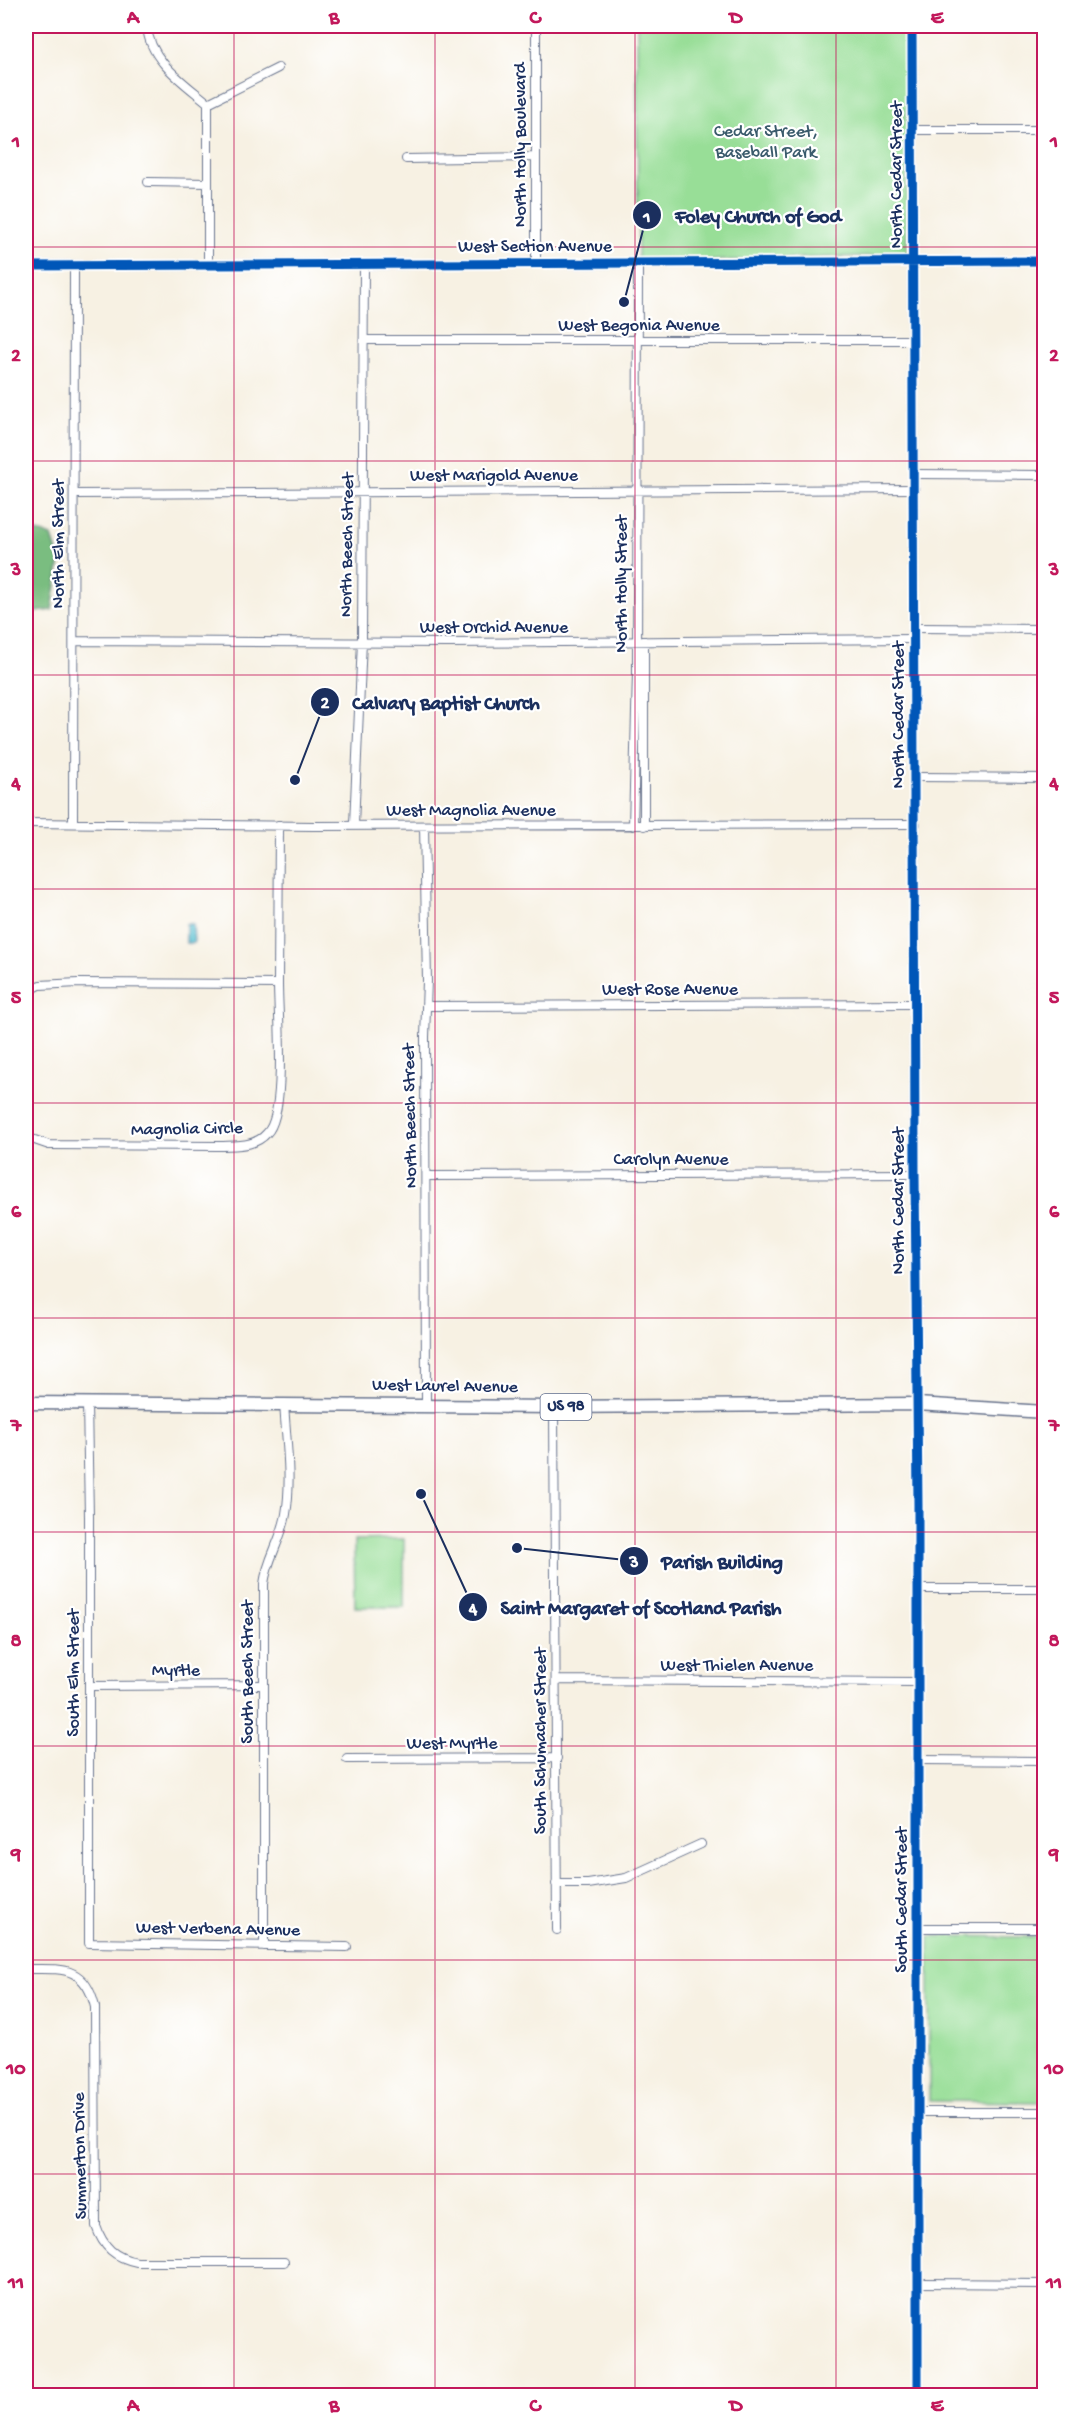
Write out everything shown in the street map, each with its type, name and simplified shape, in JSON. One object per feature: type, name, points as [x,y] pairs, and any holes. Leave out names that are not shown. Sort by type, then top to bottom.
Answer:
[{"type":"main road","name":"West Laurel Avenue","points":[[26,1403],[284,1403],[554,1407],[917,1404],[1044,1412]]},
{"type":"street","points":[[147,26],[152,49],[181,80],[208,103],[208,265]]},
{"type":"street","name":"North Holly Boulevard","points":[[536,26],[536,264]]},
{"type":"street","name":"North Cedar Street","points":[[912,26],[917,1404]]},
{"type":"street","points":[[208,103],[278,68]]},
{"type":"street","points":[[913,130],[1044,130]]},
{"type":"street","points":[[406,159],[536,157]]},
{"type":"street","points":[[148,182],[208,183]]},
{"type":"street","name":"West Section Avenue","points":[[26,266],[1044,261]]},
{"type":"street","name":"North Holly Street","points":[[633,826],[640,641],[638,263]]},
{"type":"street","name":"North Beech Street","points":[[354,825],[362,641],[364,264]]},
{"type":"street","name":"North Elm Street","points":[[73,823],[74,266]]},
{"type":"street","name":"West Begonia Avenue","points":[[364,340],[914,340]]},
{"type":"street","points":[[915,474],[1044,475]]},
{"type":"street","name":"West Marigold Avenue","points":[[74,494],[915,489]]},
{"type":"street","points":[[915,628],[1044,629]]},
{"type":"street","name":"West Orchid Avenue","points":[[74,641],[438,643],[915,639]]},
{"type":"street","points":[[640,641],[644,826]]},
{"type":"street","points":[[916,777],[1044,778]]},
{"type":"street","name":"West Magnolia Avenue","points":[[26,823],[424,826],[916,825]]},
{"type":"street","name":"Magnolia Circle","points":[[26,1137],[49,1146],[220,1146],[249,1144],[258,1141],[273,1126],[279,1104],[279,825]]},
{"type":"street","name":"North Beech Street","points":[[424,826],[426,1405]]},
{"type":"street","points":[[26,992],[40,985],[78,983],[278,984]]},
{"type":"street","name":"West Rose Avenue","points":[[426,1006],[915,1004]]},
{"type":"street","name":"Carolyn Avenue","points":[[427,1176],[915,1174]]},
{"type":"street","name":"South Elm Street","points":[[87,1403],[89,1943]]},
{"type":"street","name":"South Beech Street","points":[[264,1946],[265,1574],[282,1534],[286,1512],[284,1403]]},
{"type":"street","name":"South Cedar Street","points":[[917,1404],[918,2396]]},
{"type":"street","name":"South Schumacher Street","points":[[554,1407],[557,1930]]},
{"type":"street","points":[[918,1589],[1044,1589]]},
{"type":"street","name":"West Thielen Avenue","points":[[556,1680],[919,1682]]},
{"type":"street","name":"Myrtle","points":[[89,1686],[263,1685]]},
{"type":"street","name":"West Myrtle","points":[[347,1758],[557,1758]]},
{"type":"street","points":[[918,1760],[1044,1761]]},
{"type":"street","points":[[556,1884],[588,1884],[626,1878],[701,1844]]},
{"type":"street","points":[[918,1928],[1044,1928]]},
{"type":"street","name":"West Verbena Avenue","points":[[89,1943],[347,1947]]},
{"type":"street","name":"Summerton Drive","points":[[26,1969],[57,1969],[75,1972],[92,1992],[95,2007],[96,2226],[106,2248],[125,2260],[136,2262],[284,2262]]},
{"type":"street","points":[[918,2112],[1044,2112]]},
{"type":"street","points":[[918,2283],[1044,2284]]},
{"type":"green space","name":"Cedar Street, Baseball Park","points":[[637,26],[907,26],[907,255],[638,263]]},
{"type":"green space","points":[[26,529],[52,536],[60,561],[52,610],[27,613],[32,581],[26,575]]},
{"type":"green space","points":[[404,1539],[404,1607],[355,1607],[354,1540]]},
{"type":"green space","points":[[929,1936],[1044,1937],[1044,2102],[929,2101]]},
{"type":"water","points":[[186,924],[193,924],[194,943],[186,943]]},
{"type":"cycle path","points":[[912,26],[918,1505],[918,2396]]},
{"type":"cycle path","points":[[26,266],[1044,261]]},
{"type":"place","name":"Foley Church of God","points":[[624,302]]},
{"type":"place","name":"Calvary Baptist Church","points":[[295,780]]},
{"type":"place","name":"Saint Margaret of Scotland Parish","points":[[421,1494]]},
{"type":"place","name":"Parish Building","points":[[517,1548]]}]
